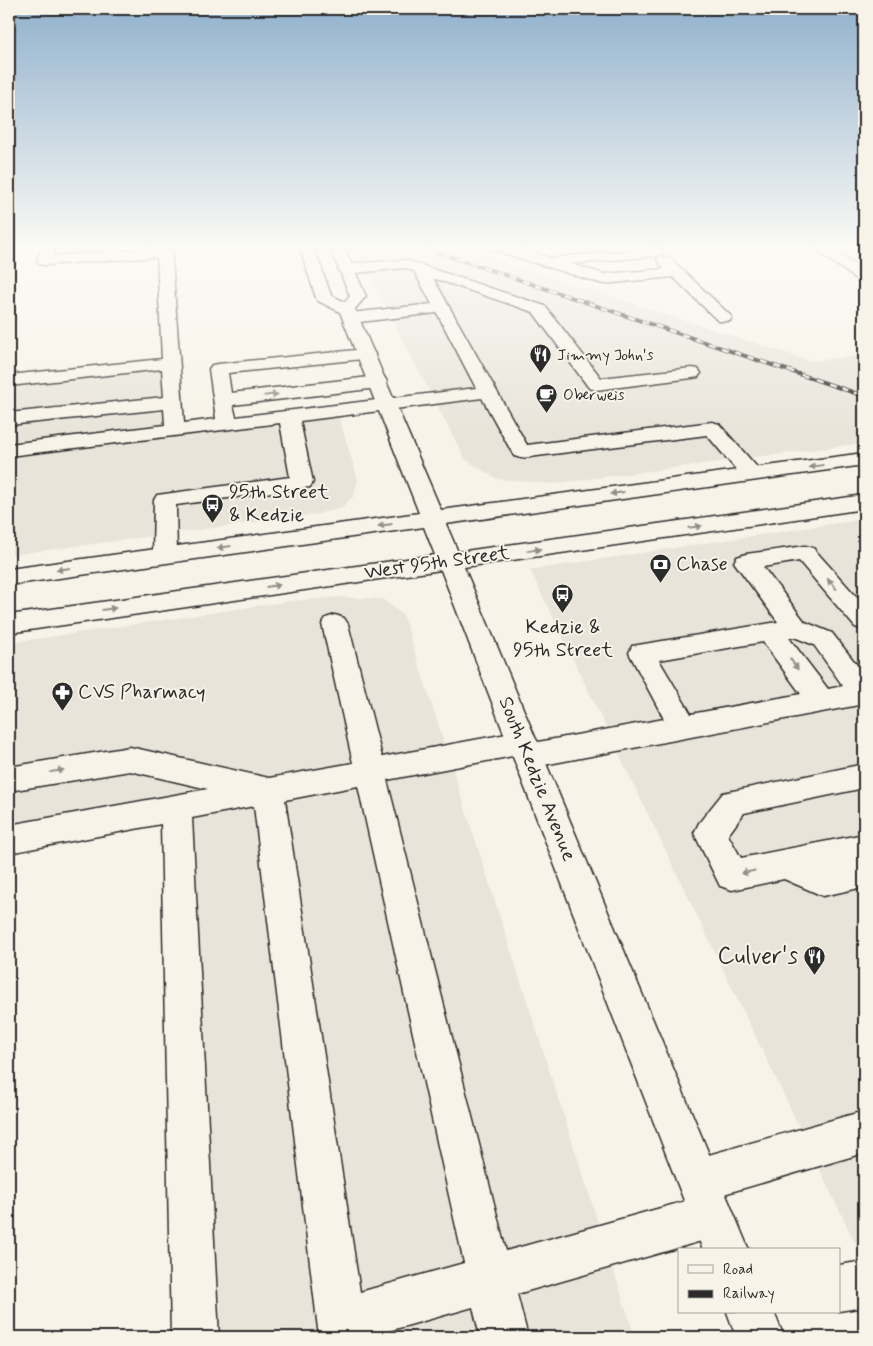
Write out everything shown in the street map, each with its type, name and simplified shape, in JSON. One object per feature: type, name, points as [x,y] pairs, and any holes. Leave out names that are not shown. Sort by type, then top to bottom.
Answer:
[{"type":"main road","points":[[168,308],[175,430]]},
{"type":"main road","points":[[340,308],[348,313],[442,308],[521,452],[712,428],[752,474]]},
{"type":"main road","points":[[348,313],[351,308]]},
{"type":"main road","points":[[536,308],[539,309],[596,384],[692,373]]},
{"type":"main road","points":[[714,308],[724,317]]},
{"type":"main road","name":"South Kedzie Avenue","points":[[348,313],[388,405],[712,1215]]},
{"type":"main road","points":[[227,424],[218,370],[366,354]]},
{"type":"main road","points":[[9,380],[171,363]]},
{"type":"main road","points":[[223,400],[378,382]]},
{"type":"main road","points":[[9,450],[488,392]]},
{"type":"main road","points":[[9,419],[173,402]]},
{"type":"main road","points":[[164,555],[165,500],[302,482],[289,417]]},
{"type":"main road","points":[[9,577],[864,459]]},
{"type":"main road","name":"West 95th Street","points":[[9,624],[864,502]]},
{"type":"main road","points":[[820,701],[746,562],[805,553],[864,621]]},
{"type":"main road","points":[[335,624],[368,772],[504,1337]]},
{"type":"main road","points":[[9,839],[368,772],[683,727],[864,693],[823,639],[783,630],[642,653],[683,727]]},
{"type":"main road","points":[[9,779],[130,759],[268,790]]},
{"type":"main road","points":[[864,776],[734,802],[710,833],[732,875],[864,848]]},
{"type":"main road","points":[[268,790],[342,1329],[490,1280],[712,1215],[864,1132]]},
{"type":"main road","points":[[176,807],[195,1337]]},
{"type":"main road","points":[[785,864],[823,881],[864,872]]},
{"type":"main road","points":[[840,1288],[864,1284]]},
{"type":"main road","points":[[751,1314],[760,1337]]},
{"type":"shaded area","points":[[386,308],[646,308],[810,361],[864,355],[864,443],[551,484],[497,479],[465,459]]},
{"type":"shaded area","points":[[171,359],[175,430],[337,411],[358,480],[353,497],[342,507],[318,514],[9,555],[9,376]]},
{"type":"shaded area","points":[[864,519],[864,682],[840,687],[864,720],[863,1259],[530,570]]},
{"type":"shaded area","points":[[338,597],[382,599],[403,615],[635,1337],[195,1337],[176,808],[9,839],[9,643],[290,601]]},
{"type":"railway","points":[[602,308],[864,396]]},
{"type":"place","name":"Jimmy John's","points":[[541,374]]},
{"type":"place","name":"Oberweis","points":[[547,414]]},
{"type":"place","name":"95th Street & Kedzie","points":[[213,523]]},
{"type":"place","name":"Chase","points":[[660,583]]},
{"type":"place","name":"Kedzie & 95th Street","points":[[563,614]]},
{"type":"place","name":"CVS Pharmacy","points":[[62,711]]},
{"type":"place","name":"Culver's","points":[[814,975]]}]
